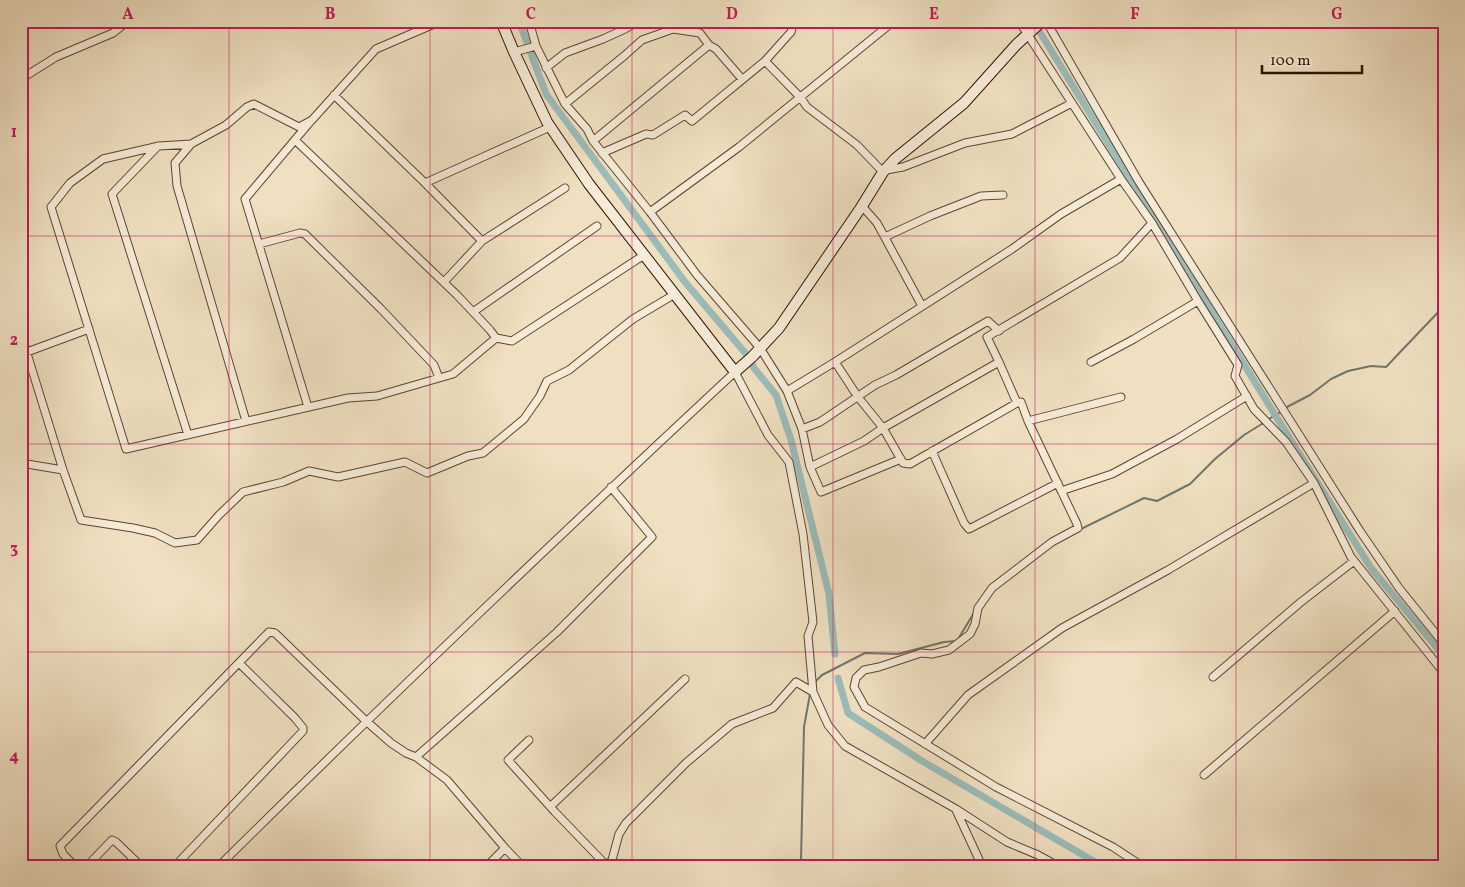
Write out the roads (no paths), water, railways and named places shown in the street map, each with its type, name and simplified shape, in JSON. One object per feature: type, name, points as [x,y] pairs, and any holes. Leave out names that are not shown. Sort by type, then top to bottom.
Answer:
[{"type":"street","points":[[21,80],[56,58],[113,33],[128,21]]},
{"type":"street","points":[[308,407],[245,199],[312,120],[376,49],[441,21]]},
{"type":"street","points":[[501,21],[550,127],[589,184],[674,294],[738,369],[768,435],[789,462],[803,534],[813,622],[808,636],[813,692],[828,725],[845,746],[956,809],[1007,842],[1058,866]]},
{"type":"street","points":[[529,21],[536,46],[565,104],[587,129],[602,153],[650,212],[697,275],[760,348],[787,391],[802,429],[810,467],[821,492],[901,459]]},
{"type":"street","points":[[546,68],[565,53],[618,32],[638,21]]},
{"type":"street","points":[[602,153],[646,134],[653,135],[685,115],[692,121],[765,61],[792,32],[794,21]]},
{"type":"street","points":[[650,212],[739,147],[894,21]]},
{"type":"street","points":[[1019,21],[1121,179],[1152,223],[1238,365],[1235,376],[1254,409],[1286,442],[1314,483],[1351,557],[1444,673]]},
{"type":"street","points":[[219,866],[366,721],[610,487],[752,357],[779,328],[895,159],[964,104],[1016,44],[1043,22],[1139,182],[1355,524],[1399,588],[1444,644]]},
{"type":"street","points":[[565,104],[642,40],[672,29],[700,33],[742,79]]},
{"type":"street","points":[[593,141],[709,45]]},
{"type":"street","points":[[514,52],[536,46]]},
{"type":"street","points":[[765,61],[800,97],[807,107],[857,146],[885,171]]},
{"type":"street","points":[[334,96],[425,183],[482,241]]},
{"type":"street","points":[[885,171],[902,167],[965,143],[1012,134],[1072,103]]},
{"type":"street","points":[[246,421],[177,186],[175,163],[191,144],[226,125],[247,107],[254,104],[299,126],[312,120]]},
{"type":"street","points":[[425,183],[550,127]]},
{"type":"street","points":[[295,140],[444,282],[474,312],[496,338],[512,341],[644,255]]},
{"type":"street","points":[[191,144],[159,146],[103,159],[70,183],[51,207],[126,449],[348,398],[377,396],[453,374],[496,338]]},
{"type":"street","points":[[159,146],[112,194],[188,435]]},
{"type":"street","points":[[787,391],[1012,249],[1061,214],[1121,179]]},
{"type":"street","points":[[444,282],[482,241],[565,188]]},
{"type":"street","points":[[885,237],[930,216],[981,196],[1002,195]]},
{"type":"street","points":[[862,206],[877,223],[922,306]]},
{"type":"street","points":[[1016,403],[987,338],[1120,258],[1152,223]]},
{"type":"street","points":[[474,312],[598,226]]},
{"type":"street","points":[[259,244],[300,233],[306,234],[434,365],[439,378]]},
{"type":"street","points":[[21,334],[63,470],[81,520],[148,531],[176,543],[197,540],[218,515],[243,492],[283,482],[309,471],[338,477],[405,462],[427,473],[468,456],[483,453],[524,420],[540,396],[547,381],[569,370],[633,319],[674,294]]},
{"type":"street","points":[[1092,362],[1198,301]]},
{"type":"street","points":[[802,429],[820,422],[875,385],[896,375],[988,321],[999,331]]},
{"type":"street","points":[[27,352],[89,329]]},
{"type":"street","points":[[835,362],[883,428],[903,463],[910,464],[1016,403],[1021,402],[1078,528],[1052,542],[992,588],[978,608],[975,624],[970,634],[949,650],[932,654],[921,653],[864,670],[856,678],[854,687],[865,707],[996,787],[1113,847],[1142,866]]},
{"type":"street","points":[[810,467],[864,441],[883,428],[999,362]]},
{"type":"street","points":[[1061,491],[1112,474],[1177,439],[1247,396]]},
{"type":"street","points":[[1028,421],[1121,397]]},
{"type":"street","points":[[932,451],[964,523],[969,529],[1058,483]]},
{"type":"street","points":[[21,463],[63,470]]},
{"type":"street","points":[[925,744],[968,695],[1062,628],[1168,570],[1314,483]]},
{"type":"street","points":[[416,757],[557,632],[652,537],[610,487]]},
{"type":"street","points":[[1213,677],[1301,602],[1354,560]]},
{"type":"street","points":[[1204,776],[1395,611]]},
{"type":"street","points":[[75,866],[63,854],[60,846],[269,632],[275,633],[391,743],[416,757],[447,780],[522,866]]},
{"type":"street","points":[[175,866],[304,731],[295,718],[239,663]]},
{"type":"street","points":[[552,806],[685,679]]},
{"type":"street","points":[[529,740],[508,760],[607,866],[612,860],[619,834],[626,823],[686,763],[732,724],[773,708],[796,682],[813,692]]},
{"type":"street","points":[[956,809],[982,866]]},
{"type":"street","points":[[87,866],[112,840],[141,866]]},
{"type":"street","points":[[487,866],[505,848]]},
{"type":"waterway","points":[[519,21],[546,94],[685,282],[747,355],[754,368],[776,395],[791,440],[829,594],[835,654]]},
{"type":"waterway","points":[[1033,21],[1371,568],[1444,656]]},
{"type":"waterway","points":[[1285,408],[1310,395],[1331,379],[1348,371],[1371,366],[1386,367],[1444,306]]},
{"type":"waterway","points":[[1269,419],[1281,411]]},
{"type":"waterway","points":[[1079,530],[1144,498],[1157,501],[1190,484],[1215,459],[1244,435],[1265,422]]},
{"type":"waterway","points":[[814,683],[822,675],[865,653],[898,654],[944,642],[957,641],[975,611]]},
{"type":"waterway","points":[[838,678],[848,713],[922,761],[1102,866]]},
{"type":"waterway","points":[[803,866],[801,860],[804,727],[810,694]]}]
